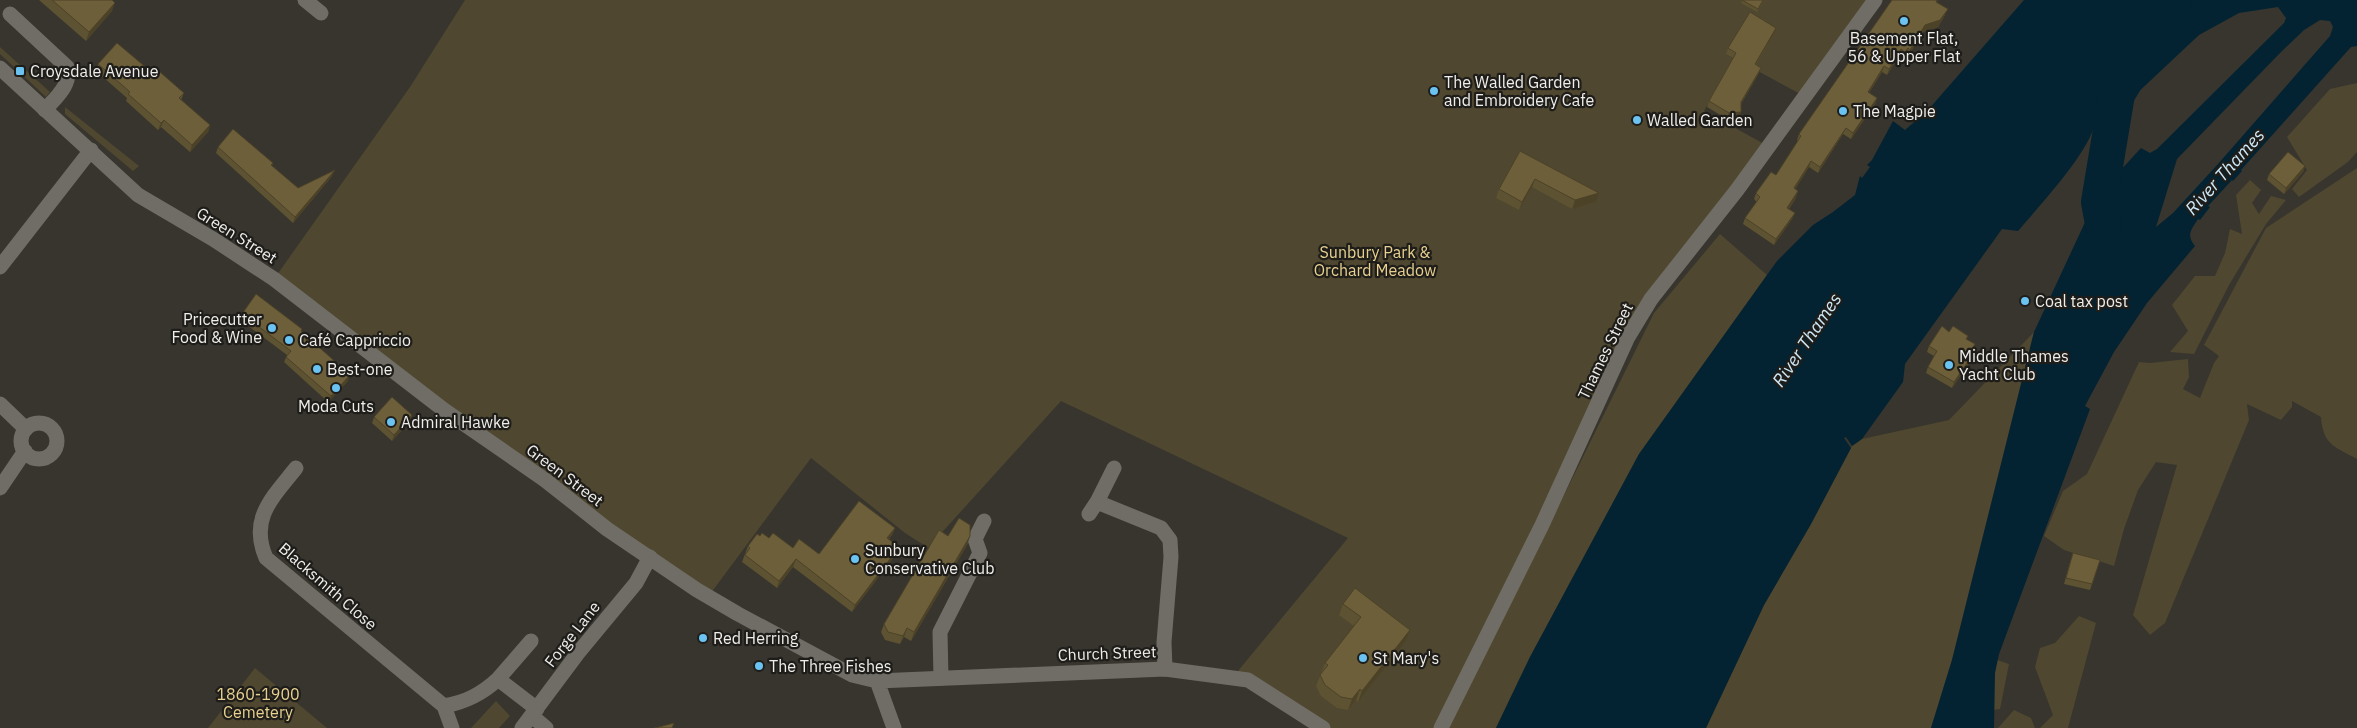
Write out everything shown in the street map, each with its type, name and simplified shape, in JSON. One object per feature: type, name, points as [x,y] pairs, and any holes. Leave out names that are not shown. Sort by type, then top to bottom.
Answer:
[{"type":"street","points":[[305,0],[321,13]]},
{"type":"street","name":"Thames Street","points":[[1440,728],[1542,525],[1628,337],[1646,307],[1737,190],[1875,0]]},
{"type":"street","points":[[10,14],[67,67],[68,72],[65,85],[45,110]]},
{"type":"street","name":"Green Street","points":[[0,68],[138,194],[213,239],[274,279],[444,410],[528,468],[607,528],[708,597],[852,675],[877,681]]},
{"type":"street","points":[[0,267],[91,150]]},
{"type":"street","points":[[0,404],[26,429]]},
{"type":"street","points":[[36,423],[47,425],[55,433],[57,444],[54,450],[46,457],[34,458],[25,451],[21,440],[26,429],[36,423]]},
{"type":"street","points":[[0,488],[25,451]]},
{"type":"street","name":"Blacksmith Close","points":[[296,468],[265,508],[260,523],[259,535],[266,558],[444,706]]},
{"type":"street","points":[[1114,468],[1093,508],[1161,528],[1170,540],[1171,557],[1164,642],[1165,669]]},
{"type":"street","points":[[941,678],[940,632],[980,553],[975,539],[984,521]]},
{"type":"street","name":"Forge Lane","points":[[522,728],[578,652],[636,583],[650,557]]},
{"type":"street","points":[[452,728],[444,706],[471,699],[484,692],[531,641]]},
{"type":"street","name":"Church Street","points":[[877,681],[1165,669],[1248,680],[1323,728]]},
{"type":"street","points":[[498,679],[534,712],[546,728]]},
{"type":"street","points":[[877,681],[894,728]]},
{"type":"green space","name":"Sunbury Park & Orchard Meadow","points":[[465,0],[1875,0],[1804,96],[1726,54],[1734,59],[1704,111],[1768,146],[1651,299],[1441,728],[1323,728],[1233,677],[1348,538],[1061,401],[936,539],[930,549],[905,533],[811,458],[708,597],[274,279],[410,87]]},
{"type":"green space","points":[[0,47],[50,92],[46,97],[0,54]]},
{"type":"green space","points":[[2357,83],[2357,152],[2348,162],[2299,197],[2292,189],[2307,170],[2287,137],[2330,89]]},
{"type":"green space","points":[[65,107],[139,166],[133,171],[65,114]]},
{"type":"green space","points":[[2357,168],[2357,459],[2336,448],[2327,439],[2324,434],[2321,417],[2292,401],[2292,407],[2281,420],[2247,404],[2249,420],[2165,623],[2150,635],[2133,615],[2177,465],[2156,462],[2138,490],[2124,529],[2114,566],[2064,550],[2044,536],[2063,491],[2087,474],[2139,362],[2150,363],[2188,359],[2189,377],[2183,389],[2200,398],[2214,363],[2219,356],[2204,345],[2266,228]]},
{"type":"green space","points":[[2250,180],[2261,190],[2252,203],[2259,214],[2271,196],[2286,200],[2266,224],[2229,285],[2194,354],[2170,352],[2188,331],[2172,305],[2195,276],[2215,276],[2225,253],[2230,229],[2242,234],[2236,195]]},
{"type":"green space","points":[[1720,234],[1767,275],[1639,454],[1530,657],[1496,728],[1449,728],[1654,313]]},
{"type":"green space","points":[[2034,332],[1952,660],[1931,728],[1706,728],[1764,605],[1811,524],[1852,446],[1862,439],[1949,420]]},
{"type":"green space","points":[[2079,616],[2096,623],[2068,728],[2040,728],[2053,715],[2035,667],[2040,648],[2055,643]]},
{"type":"green space","points":[[1988,657],[2009,664],[2000,709],[1986,711]]},
{"type":"green space","name":"1860-1900 Cemetery","points":[[255,668],[327,728],[208,728]]},
{"type":"green space","points":[[496,701],[510,716],[499,728],[471,728]]},
{"type":"green space","points":[[2014,710],[2031,718],[2035,728],[1998,728]]},
{"type":"water","points":[[2024,0],[2357,0],[2357,46],[2351,47],[2242,171],[2208,206],[2210,207],[2200,220],[2198,219],[2190,236],[2195,246],[2147,303],[2114,352],[2085,406],[2090,409],[1999,654],[1995,673],[1994,728],[1931,728],[1952,660],[2034,332],[2087,218],[2092,179],[2107,181],[2107,185],[2141,148],[2150,153],[2157,149],[2284,23],[2286,18],[2278,7],[2239,13],[2199,35],[2118,111],[2114,126],[2095,123],[2091,135],[2074,164],[2018,231],[2002,229],[1905,364],[1903,382],[1862,439],[1852,446],[1846,437],[1844,438],[1851,448],[1811,524],[1764,605],[1706,728],[1496,728],[1530,657],[1639,454],[1777,261],[1813,225],[1855,195],[1860,176],[1862,178],[1870,167],[1867,165],[1872,160],[1893,121],[1905,130],[1928,110]],"holes":[[[2320,20],[2330,21],[2333,27],[2330,36],[2218,164],[2173,213],[2156,227],[2177,159],[2304,30]]]},
{"type":"building","points":[[52,0],[112,0],[115,3],[89,32]]},
{"type":"building","points":[[1742,0],[1763,0],[1758,9]]},
{"type":"building","points":[[1892,0],[1937,0],[1936,2],[1948,9],[1940,20],[1925,25],[1910,50],[1908,48],[1905,52],[1901,49],[1889,69],[1884,66],[1868,92],[1877,98],[1853,133],[1846,128],[1820,167],[1811,161],[1794,188],[1798,191],[1787,208],[1795,213],[1776,239],[1745,218],[1760,197],[1756,193],[1771,172],[1776,175],[1801,136],[1799,134]]},
{"type":"building","points":[[1750,12],[1776,28],[1755,64],[1761,68],[1741,102],[1741,112],[1729,113],[1709,101],[1736,53],[1728,48]]},
{"type":"building","points":[[117,43],[149,70],[153,66],[184,93],[179,98],[210,125],[192,145],[164,120],[161,123],[98,64]]},
{"type":"building","points":[[233,129],[273,163],[271,165],[298,188],[335,170],[295,217],[218,147]]},
{"type":"building","points":[[1520,151],[1599,193],[1575,200],[1535,179],[1522,202],[1499,189]]},
{"type":"building","points":[[2288,152],[2305,166],[2286,188],[2269,174]]},
{"type":"building","points":[[256,294],[302,329],[301,331],[350,375],[331,396],[286,357],[291,351],[242,314]]},
{"type":"building","name":"Middle Thames Yacht Club","points":[[1942,326],[1949,332],[1953,326],[1968,336],[1966,339],[1975,344],[1973,347],[1976,350],[1954,382],[1928,367],[1937,351],[1929,346]]},
{"type":"building","name":"Admiral Hawke","points":[[392,397],[412,415],[394,435],[374,417]]},
{"type":"building","name":"Sunbury Conservative Club","points":[[859,501],[895,528],[887,538],[899,547],[855,605],[796,559],[779,581],[745,555],[750,548],[748,546],[757,534],[760,536],[762,533],[769,538],[773,533],[793,548],[799,539],[819,554]]},
{"type":"building","points":[[959,518],[970,525],[970,536],[914,632],[907,628],[903,636],[888,632],[884,624],[939,530],[948,536]]},
{"type":"building","points":[[2073,553],[2100,560],[2092,584],[2066,578]]},
{"type":"building","name":"St Mary's","points":[[1355,588],[1410,630],[1362,691],[1360,689],[1352,699],[1341,697],[1325,685],[1320,675],[1328,665],[1325,663],[1361,617],[1343,604]]},
{"type":"building","points":[[674,723],[672,728],[655,728]]},
{"type":"waterway","name":"River Thames","points":[[2104,229],[2099,202],[2117,94],[2173,0]]},
{"type":"place","name":"Basement Flat, 56 & Upper Flat","points":[[1904,21]]},
{"type":"place","name":"Croysdale Avenue","points":[[20,71]]},
{"type":"place","name":"The Walled Garden and Embroidery Cafe","points":[[1434,91]]},
{"type":"place","name":"The Magpie","points":[[1843,111]]},
{"type":"place","name":"Walled Garden","points":[[1637,120]]},
{"type":"place","name":"Coal tax post","points":[[2025,301]]},
{"type":"place","name":"Pricecutter Food & Wine","points":[[272,328]]},
{"type":"place","name":"Café Cappriccio","points":[[289,340]]},
{"type":"place","name":"Middle Thames Yacht Club","points":[[1949,365]]},
{"type":"place","name":"Best-one","points":[[317,369]]},
{"type":"place","name":"Moda Cuts","points":[[336,388]]},
{"type":"place","name":"Admiral Hawke","points":[[391,422]]},
{"type":"place","name":"Sunbury Conservative Club","points":[[855,559]]},
{"type":"place","name":"Red Herring","points":[[703,638]]},
{"type":"place","name":"St Mary's","points":[[1363,658]]},
{"type":"place","name":"The Three Fishes","points":[[759,666]]}]
